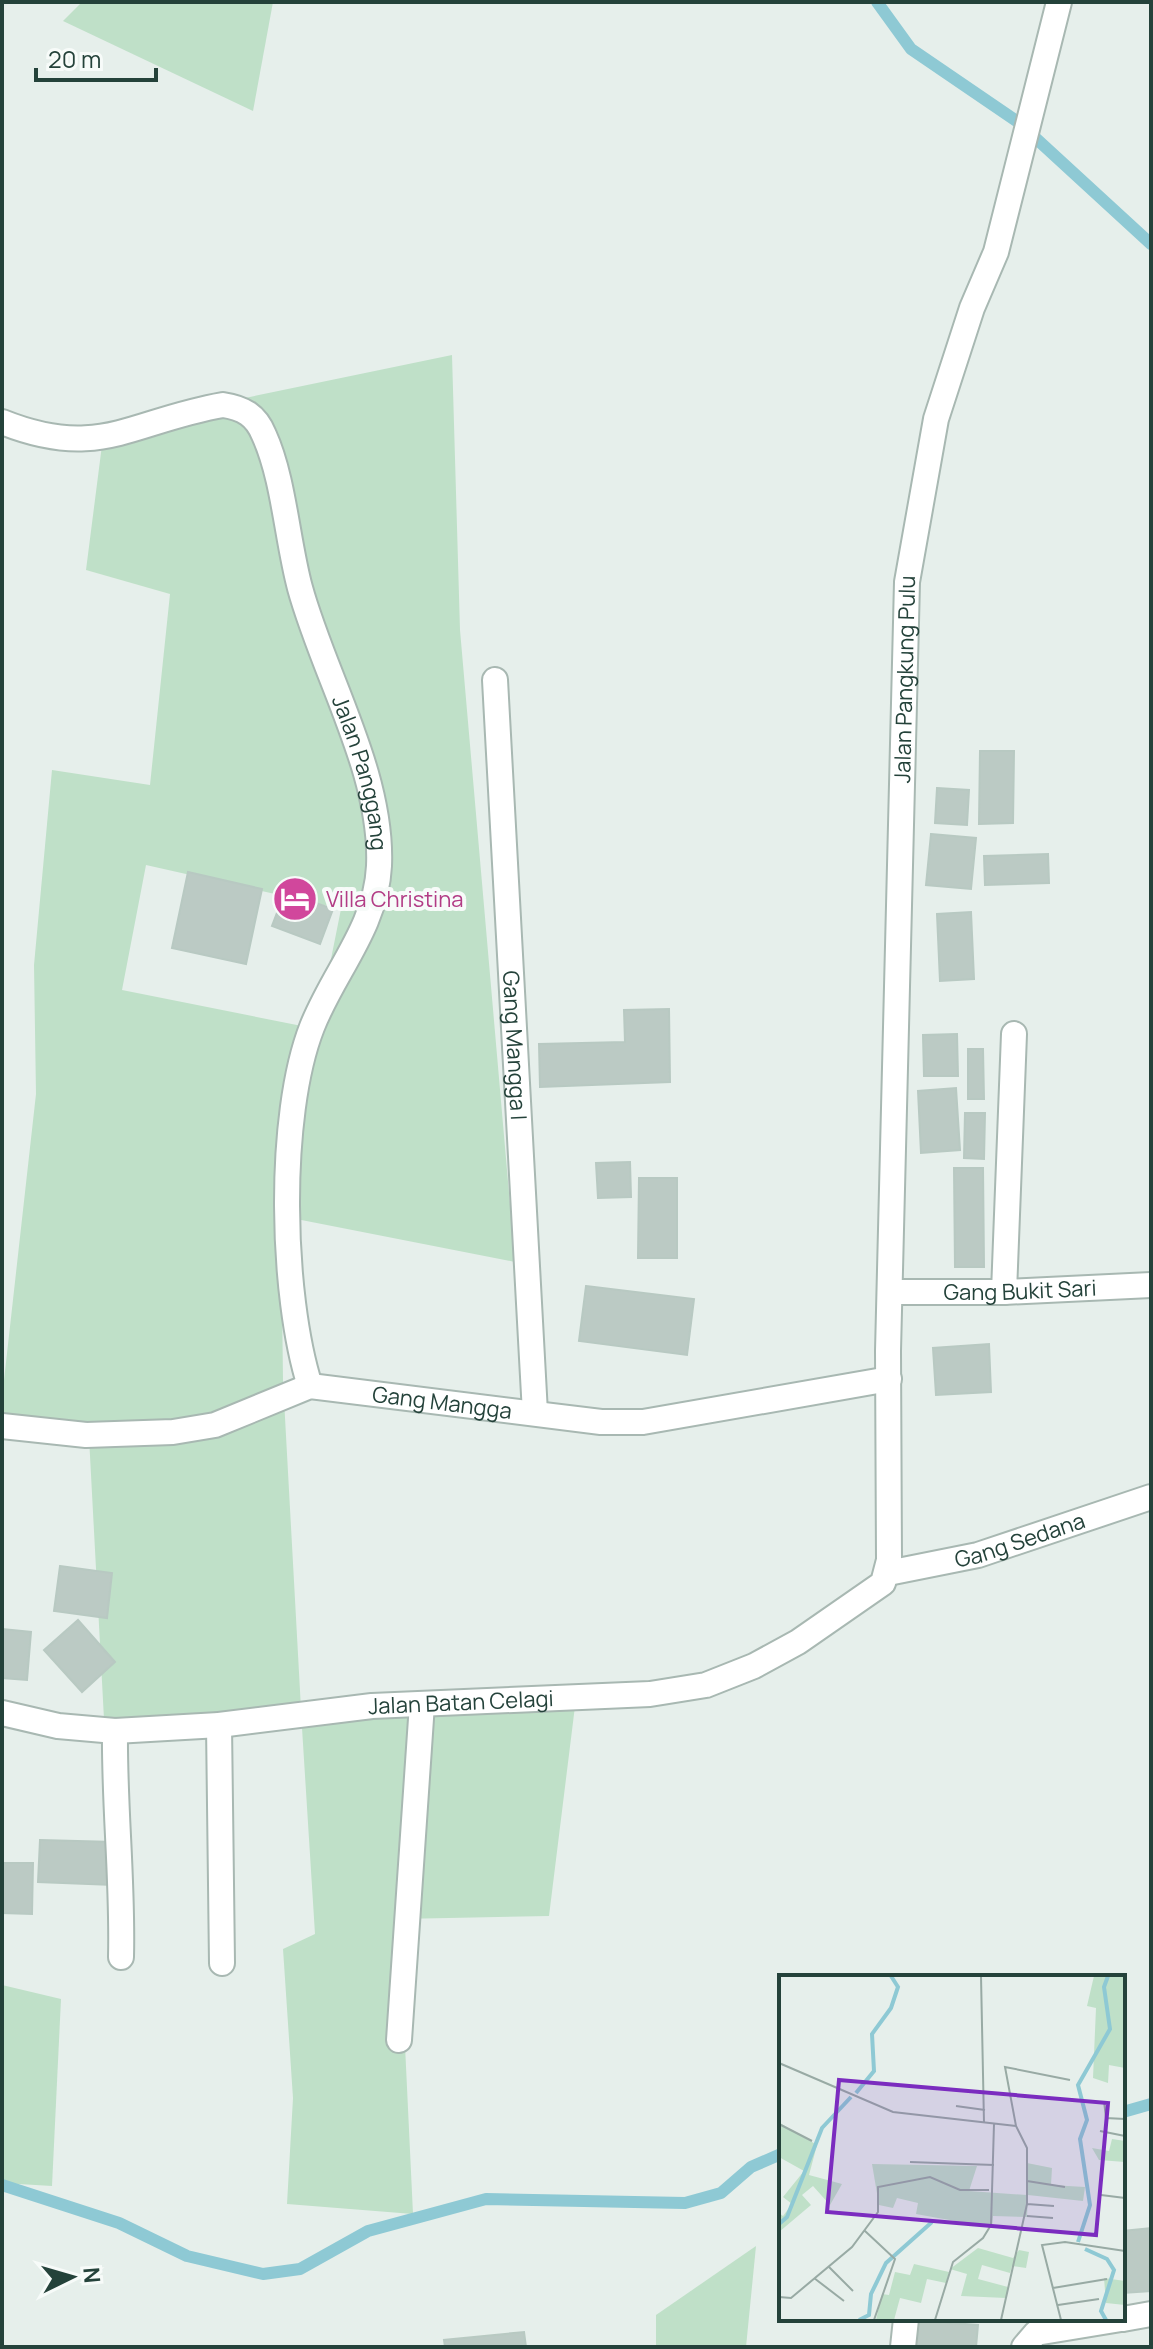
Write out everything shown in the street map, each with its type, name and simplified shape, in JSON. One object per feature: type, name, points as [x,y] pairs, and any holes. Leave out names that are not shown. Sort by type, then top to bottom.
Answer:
[{"type":"street","name":"Jalan Pangkung Pulu","points":[[888,1573],[890,1292],[907,582],[936,419],[967,321],[996,252],[1059,2]]},
{"type":"street","name":"Jalan Panggang","points":[[2,422],[38,436],[107,438],[223,405],[241,408],[255,419],[271,457],[300,590],[362,766],[377,836],[379,863],[369,916],[312,1026],[300,1069],[291,1135],[289,1241],[294,1309],[301,1357],[310,1386]]},
{"type":"street","name":"Gang Mangga I","points":[[495,680],[535,1413]]},
{"type":"street","points":[[1004,1292],[1014,1034]]},
{"type":"street","name":"Gang Bukit Sari","points":[[890,1292],[1004,1292],[1151,1285]]},
{"type":"street","name":"Gang Mangga","points":[[2,1426],[86,1435],[173,1432],[215,1425],[310,1386],[601,1422],[643,1422],[889,1379]]},
{"type":"street","name":"Gang Sedana","points":[[888,1573],[978,1555],[1151,1497]]},
{"type":"street","name":"Jalan Batan Celagi","points":[[2,1713],[58,1726],[115,1731],[219,1725],[422,1704],[650,1694],[706,1685],[754,1666],[798,1642],[878,1587],[888,1573]]},
{"type":"street","points":[[399,2040],[422,1704]]},
{"type":"street","points":[[219,1725],[222,1963]]},
{"type":"street","points":[[115,1731],[114,1810],[123,1904],[121,1957]]},
{"type":"street","points":[[1125,2318],[1151,2314]]},
{"type":"street","points":[[903,2347],[906,2321]]},
{"type":"street","points":[[1024,2347],[1036,2333],[1110,2321]]},
{"type":"green space","points":[[82,2],[273,2],[253,111],[63,21]]},
{"type":"green space","points":[[452,355],[460,630],[515,1262],[281,1216],[283,1381],[302,1727],[577,1690],[549,1916],[399,1919],[413,2214],[287,2204],[293,2098],[283,1949],[315,1934],[302,1728],[105,1738],[89,1437],[2,1438],[2,1398],[36,1094],[34,965],[52,770],[150,785],[170,594],[86,570],[102,445],[240,399]],"holes":[[[146,865],[341,909],[317,1029],[122,990]]]},
{"type":"green space","points":[[2,1985],[61,1999],[52,2186],[2,2183]]},
{"type":"green space","points":[[756,2246],[746,2347],[656,2347],[656,2315]]},
{"type":"building","points":[[980,751],[1014,751],[1013,823],[979,824]]},
{"type":"building","points":[[937,788],[969,790],[967,825],[935,823]]},
{"type":"building","points":[[931,834],[976,838],[971,889],[926,885]]},
{"type":"building","points":[[1048,854],[1049,883],[985,885],[984,856]]},
{"type":"building","points":[[188,872],[262,889],[246,964],[172,948]]},
{"type":"building","points":[[285,892],[333,909],[320,944],[272,926]]},
{"type":"building","points":[[971,912],[974,979],[940,981],[937,914]]},
{"type":"building","points":[[669,1009],[670,1082],[540,1087],[539,1044],[625,1042],[624,1010]]},
{"type":"building","points":[[957,1034],[958,1076],[924,1076],[923,1035]]},
{"type":"building","points":[[968,1049],[983,1049],[984,1099],[968,1099]]},
{"type":"building","points":[[956,1088],[960,1150],[921,1153],[918,1091]]},
{"type":"building","points":[[965,1113],[985,1113],[984,1159],[964,1158]]},
{"type":"building","points":[[630,1162],[631,1197],[598,1198],[596,1163]]},
{"type":"building","points":[[954,1168],[983,1168],[984,1267],[955,1267]]},
{"type":"building","points":[[639,1178],[677,1178],[677,1258],[638,1258]]},
{"type":"building","points":[[586,1286],[694,1299],[687,1355],[579,1341]]},
{"type":"building","points":[[989,1344],[991,1392],[936,1395],[933,1348]]},
{"type":"building","points":[[60,1566],[112,1573],[107,1618],[54,1611]]},
{"type":"building","points":[[78,1620],[115,1662],[82,1692],[44,1650]]},
{"type":"building","points":[[2,1629],[31,1632],[27,1680],[2,1678]]},
{"type":"building","points":[[40,1840],[114,1842],[113,1885],[38,1882]]},
{"type":"building","points":[[2,1863],[33,1863],[32,1914],[2,1913]]},
{"type":"building","points":[[1151,2228],[1151,2291],[1125,2293],[1125,2231]]},
{"type":"building","points":[[910,2321],[978,2325],[976,2347],[908,2347]]},
{"type":"building","points":[[524,2332],[526,2347],[445,2347],[444,2340]]},
{"type":"waterway","points":[[877,2],[911,49],[1018,122],[1151,244]]},
{"type":"waterway","points":[[1125,2111],[1151,2104]]},
{"type":"waterway","points":[[2,2185],[119,2223],[187,2256],[263,2274],[300,2269],[368,2231],[486,2199],[685,2203],[721,2193],[751,2167],[779,2155]]},
{"type":"place","name":"Villa Christina","points":[[295,899]]}]
